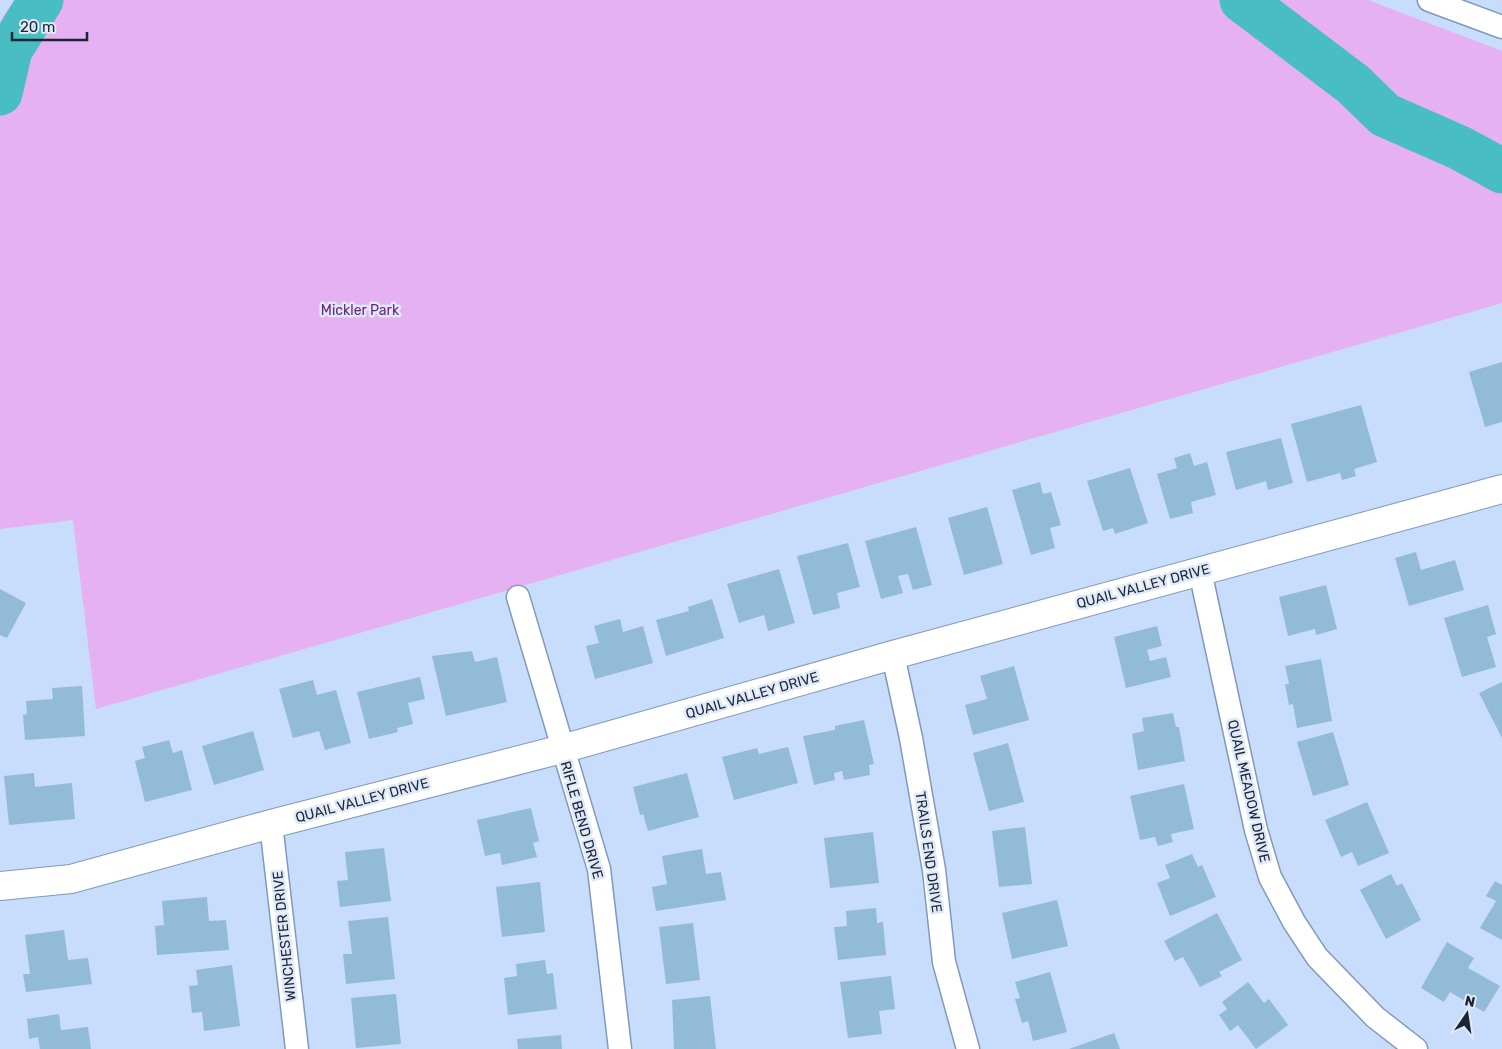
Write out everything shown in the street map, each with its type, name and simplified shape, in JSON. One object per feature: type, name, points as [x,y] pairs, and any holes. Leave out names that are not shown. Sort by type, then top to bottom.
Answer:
[{"type":"street","points":[[1428,0],[1502,27]]},
{"type":"street","name":"QUAIL VALLEY DRIVE","points":[[0,886],[71,879],[271,824],[562,748],[1200,570],[1502,491]]},
{"type":"street","name":"QUAIL MEADOW DRIVE","points":[[1200,570],[1256,830],[1270,877],[1294,922],[1317,957],[1375,1017],[1416,1049]]},
{"type":"street","name":"RIFLE BEND DRIVE","points":[[518,597],[599,869],[620,1049]]},
{"type":"street","name":"TRAILS END DRIVE","points":[[893,655],[911,738],[934,870],[944,962],[968,1049]]},
{"type":"street","name":"WINCHESTER DRIVE","points":[[271,824],[297,1049]]},
{"type":"green space","name":"Mickler Park","points":[[14,0],[1368,0],[1502,51],[1502,303],[96,709],[73,520],[0,529],[0,21]]},
{"type":"building","points":[[1502,362],[1502,422],[1485,427],[1469,372]]},
{"type":"building","points":[[1361,405],[1377,462],[1354,469],[1356,476],[1342,480],[1340,473],[1307,482],[1291,424]]},
{"type":"building","points":[[1281,438],[1293,483],[1268,490],[1266,481],[1236,490],[1226,452]]},
{"type":"building","points":[[1190,453],[1194,466],[1207,462],[1216,495],[1191,502],[1193,513],[1170,519],[1157,474],[1177,468],[1174,458]]},
{"type":"building","points":[[1130,468],[1148,523],[1115,534],[1113,528],[1103,531],[1087,481]]},
{"type":"building","points":[[1040,482],[1043,494],[1051,492],[1061,525],[1050,528],[1055,548],[1031,555],[1012,490]]},
{"type":"building","points":[[987,507],[1003,564],[964,575],[948,518]]},
{"type":"building","points":[[916,527],[932,585],[913,590],[908,574],[898,576],[903,593],[881,599],[865,541]]},
{"type":"building","points":[[848,543],[860,587],[837,593],[840,608],[813,615],[797,556]]},
{"type":"building","points":[[1416,552],[1421,570],[1455,560],[1464,590],[1409,606],[1395,558]]},
{"type":"building","points":[[779,569],[795,623],[768,631],[764,615],[739,623],[727,584]]},
{"type":"building","points":[[1326,585],[1337,629],[1316,635],[1315,629],[1288,636],[1279,597]]},
{"type":"building","points":[[0,589],[26,603],[7,638],[0,635]]},
{"type":"building","points":[[712,599],[724,638],[666,656],[656,620],[689,611],[688,607]]},
{"type":"building","points":[[1488,605],[1496,634],[1487,637],[1496,667],[1462,677],[1444,618]]},
{"type":"building","points":[[620,619],[623,632],[643,626],[653,663],[595,679],[586,646],[599,643],[594,626]]},
{"type":"building","points":[[1157,626],[1162,646],[1147,650],[1150,661],[1166,657],[1171,677],[1126,688],[1114,637]]},
{"type":"building","points":[[472,651],[475,662],[497,657],[507,702],[446,716],[432,656]]},
{"type":"building","points":[[1321,659],[1332,721],[1297,728],[1293,704],[1289,705],[1285,684],[1289,684],[1285,666]]},
{"type":"building","points":[[1014,666],[1029,720],[973,735],[965,705],[987,699],[980,676]]},
{"type":"building","points":[[420,677],[425,699],[408,703],[413,724],[397,728],[398,732],[369,739],[357,692]]},
{"type":"building","points":[[313,680],[317,695],[336,690],[351,743],[325,750],[319,731],[293,738],[279,689]]},
{"type":"building","points":[[1502,682],[1502,738],[1479,693]]},
{"type":"building","points":[[82,686],[85,736],[25,740],[23,715],[27,714],[26,701],[53,699],[52,688]]},
{"type":"building","points":[[1173,713],[1176,727],[1179,727],[1185,761],[1138,770],[1132,734],[1144,731],[1142,718]]},
{"type":"building","points":[[864,720],[874,764],[869,765],[870,775],[844,780],[842,771],[834,773],[835,780],[814,785],[803,736],[835,730],[835,726]]},
{"type":"building","points":[[253,731],[264,770],[214,785],[202,746]]},
{"type":"building","points":[[1333,732],[1349,785],[1313,796],[1297,742]]},
{"type":"building","points":[[169,740],[173,753],[182,750],[192,790],[145,802],[135,761],[145,758],[142,747]]},
{"type":"building","points":[[1008,743],[1024,802],[989,811],[973,753]]},
{"type":"building","points":[[788,747],[798,783],[734,800],[722,757],[757,748],[759,754]]},
{"type":"building","points":[[34,773],[35,787],[72,783],[75,819],[9,825],[4,776]]},
{"type":"building","points":[[687,773],[699,817],[648,831],[643,814],[640,815],[633,787]]},
{"type":"building","points":[[1184,784],[1194,829],[1171,834],[1173,842],[1158,846],[1155,837],[1140,840],[1130,796]]},
{"type":"building","points":[[1367,802],[1389,853],[1358,866],[1352,852],[1341,857],[1325,820]]},
{"type":"building","points":[[531,808],[539,841],[533,843],[537,857],[502,865],[500,853],[485,856],[477,820]]},
{"type":"building","points":[[1025,827],[1032,884],[999,887],[992,831]]},
{"type":"building","points":[[873,832],[879,883],[830,888],[824,838]]},
{"type":"building","points":[[384,848],[391,901],[340,907],[337,881],[348,880],[345,852]]},
{"type":"building","points":[[702,849],[706,874],[721,872],[726,900],[656,911],[652,887],[667,884],[662,856]]},
{"type":"building","points":[[1192,854],[1198,867],[1202,865],[1216,897],[1170,916],[1157,883],[1170,878],[1165,865]]},
{"type":"building","points":[[1391,874],[1397,886],[1402,883],[1421,920],[1386,939],[1360,890]]},
{"type":"building","points":[[1495,881],[1502,885],[1502,940],[1480,928],[1496,901],[1486,896]]},
{"type":"building","points":[[540,882],[545,932],[502,937],[496,887]]},
{"type":"building","points":[[207,897],[209,921],[226,920],[229,950],[157,955],[155,926],[164,925],[162,901]]},
{"type":"building","points":[[1057,900],[1068,946],[1012,959],[1002,913]]},
{"type":"building","points":[[876,908],[877,923],[883,922],[886,955],[838,960],[834,927],[847,926],[846,911]]},
{"type":"building","points":[[1217,913],[1242,960],[1219,972],[1222,976],[1200,987],[1183,957],[1175,961],[1164,941]]},
{"type":"building","points":[[388,917],[395,979],[346,984],[343,954],[352,954],[348,921]]},
{"type":"building","points":[[693,923],[700,980],[666,984],[659,927]]},
{"type":"building","points":[[64,930],[68,960],[88,958],[92,984],[26,992],[23,974],[30,974],[25,935]]},
{"type":"building","points":[[1447,942],[1474,958],[1468,968],[1500,986],[1484,1012],[1450,992],[1444,1002],[1421,988]]},
{"type":"building","points":[[545,960],[547,974],[553,973],[557,1009],[508,1015],[504,978],[517,976],[516,964]]},
{"type":"building","points":[[232,965],[240,1026],[204,1031],[202,1012],[192,1013],[189,986],[198,985],[196,970]]},
{"type":"building","points":[[1050,972],[1067,1032],[1033,1041],[1028,1021],[1022,1023],[1015,999],[1020,998],[1015,982]]},
{"type":"building","points":[[891,976],[895,1009],[879,1011],[882,1034],[848,1038],[840,982]]},
{"type":"building","points":[[1248,982],[1264,1003],[1269,999],[1288,1025],[1256,1049],[1238,1025],[1230,1031],[1219,1015],[1227,1009],[1222,1002]]},
{"type":"building","points":[[396,994],[401,1044],[356,1048],[351,998]]},
{"type":"building","points":[[710,996],[716,1049],[674,1049],[672,1000]]},
{"type":"building","points":[[59,1014],[61,1030],[88,1027],[91,1049],[40,1049],[38,1037],[29,1039],[27,1019]]},
{"type":"building","points":[[1114,1033],[1120,1049],[1069,1049]]},
{"type":"building","points":[[561,1035],[562,1049],[518,1049],[517,1039]]},
{"type":"waterway","points":[[0,93],[10,50],[41,0]]},
{"type":"waterway","points":[[1242,0],[1353,84],[1385,115],[1460,148],[1502,171]]}]
